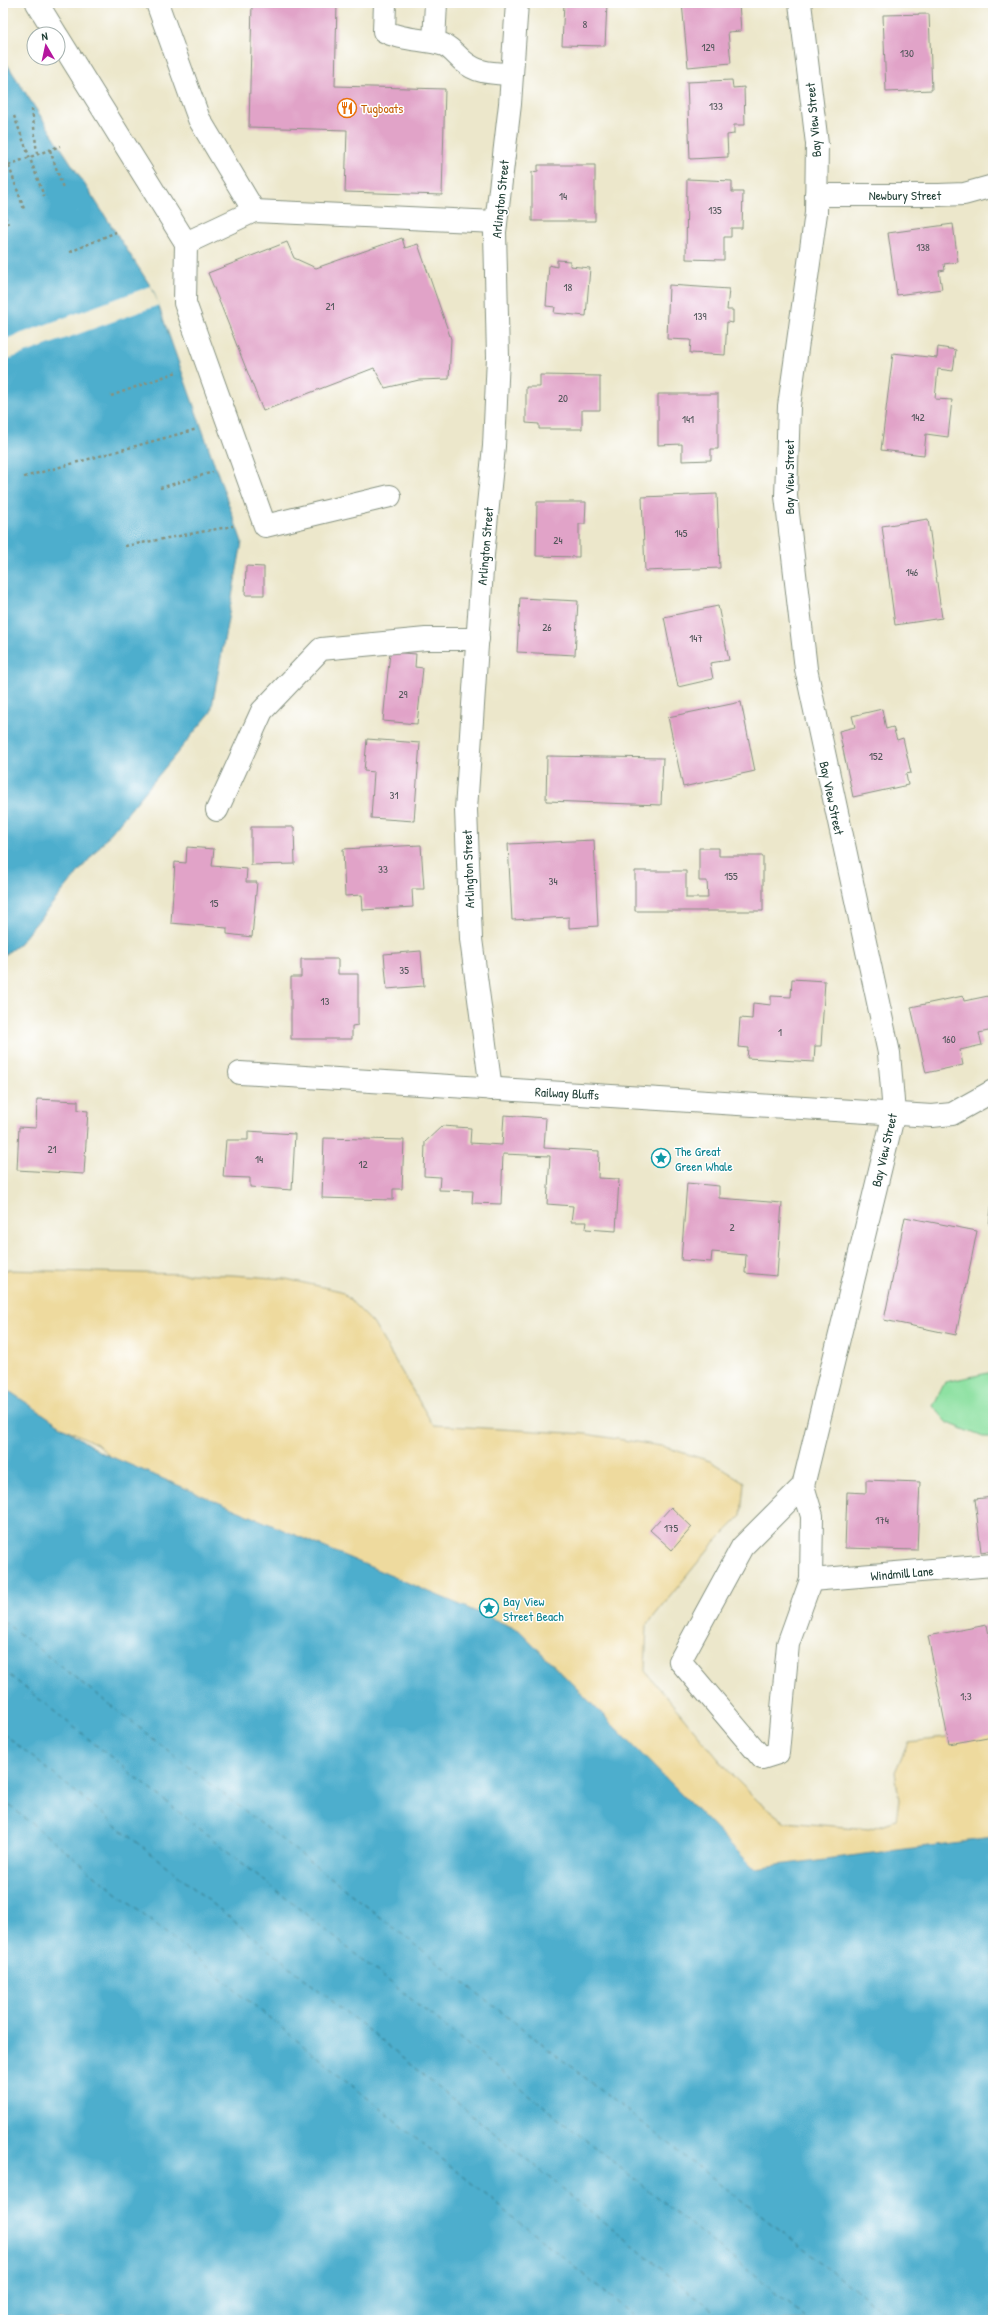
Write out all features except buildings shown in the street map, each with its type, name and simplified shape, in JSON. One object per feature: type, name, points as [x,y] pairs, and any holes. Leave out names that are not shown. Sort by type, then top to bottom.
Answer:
[{"type":"street","points":[[37,3],[51,26]]},
{"type":"street","points":[[157,3],[200,119],[254,211]]},
{"type":"street","points":[[385,3],[384,31],[391,35],[434,42],[446,46],[466,64],[480,72],[512,74]]},
{"type":"street","points":[[434,42],[436,3]]},
{"type":"street","name":"Arlington Street","points":[[491,1089],[471,939],[466,846],[466,810],[478,638],[494,446],[498,365],[496,222],[512,74],[517,3]]},
{"type":"street","name":"Bay View Street","points":[[800,3],[818,144],[816,212],[790,406],[786,496],[806,669],[889,1053],[894,1113],[803,1486]]},
{"type":"street","points":[[66,50],[186,243],[185,303],[265,526],[390,496]]},
{"type":"street","name":"Newbury Street","points":[[816,195],[939,196],[964,194],[993,186]]},
{"type":"street","points":[[186,243],[254,211],[496,222]]},
{"type":"street","points":[[217,810],[262,711],[321,649],[426,639],[478,638]]},
{"type":"street","name":"Railway Bluffs","points":[[240,1073],[932,1116],[952,1114],[993,1091]]},
{"type":"street","points":[[803,1486],[812,1516],[811,1580],[788,1644],[778,1753],[762,1758],[680,1661],[742,1546],[803,1486]]},
{"type":"street","name":"Windmill Lane","points":[[811,1580],[993,1565]]},
{"type":"path","points":[[32,109],[37,154]]},
{"type":"path","points":[[14,116],[44,196]]},
{"type":"path","points":[[3,167],[60,146]]},
{"type":"path","points":[[3,149],[24,209]]},
{"type":"path","points":[[50,150],[63,188]]},
{"type":"path","points":[[3,211],[8,224]]},
{"type":"path","points":[[70,252],[116,232]]},
{"type":"path","points":[[112,396],[178,372]]},
{"type":"path","points":[[24,477],[202,427]]},
{"type":"path","points":[[160,488],[217,470]]},
{"type":"path","points":[[125,546],[236,526]]},
{"type":"green space","points":[[993,1372],[993,1437],[983,1437],[948,1423],[933,1406],[945,1382]]},
{"type":"sand","name":"Bay View Street Beach","points":[[3,1270],[232,1275],[286,1279],[341,1291],[373,1323],[433,1425],[586,1434],[661,1446],[710,1461],[744,1482],[741,1516],[711,1546],[647,1625],[645,1671],[730,1773],[759,1802],[785,1822],[870,1829],[896,1820],[899,1799],[895,1772],[908,1742],[993,1733],[993,1907],[831,1932],[186,1529],[97,1444],[3,1398]]},
{"type":"water","points":[[3,58],[153,290],[242,542],[211,712],[19,944],[3,956]]},
{"type":"water","points":[[3,1387],[100,1452],[519,1630],[754,1868],[993,1838],[993,2320],[3,2320]]},
{"type":"pier","points":[[151,286],[159,305],[3,361],[3,340]]},
{"type":"ferry route","points":[[3,1621],[894,2320]]},
{"type":"ferry route","points":[[3,1670],[809,2320]]},
{"type":"ferry route","points":[[3,1733],[724,2320]]},
{"type":"ferry route","points":[[3,1800],[639,2320]]},
{"type":"place","name":"Tugboats","points":[[347,108]]},
{"type":"place","name":"The Great Green Whale","points":[[661,1158]]},
{"type":"place","name":"Bay View Street Beach","points":[[489,1608]]}]
